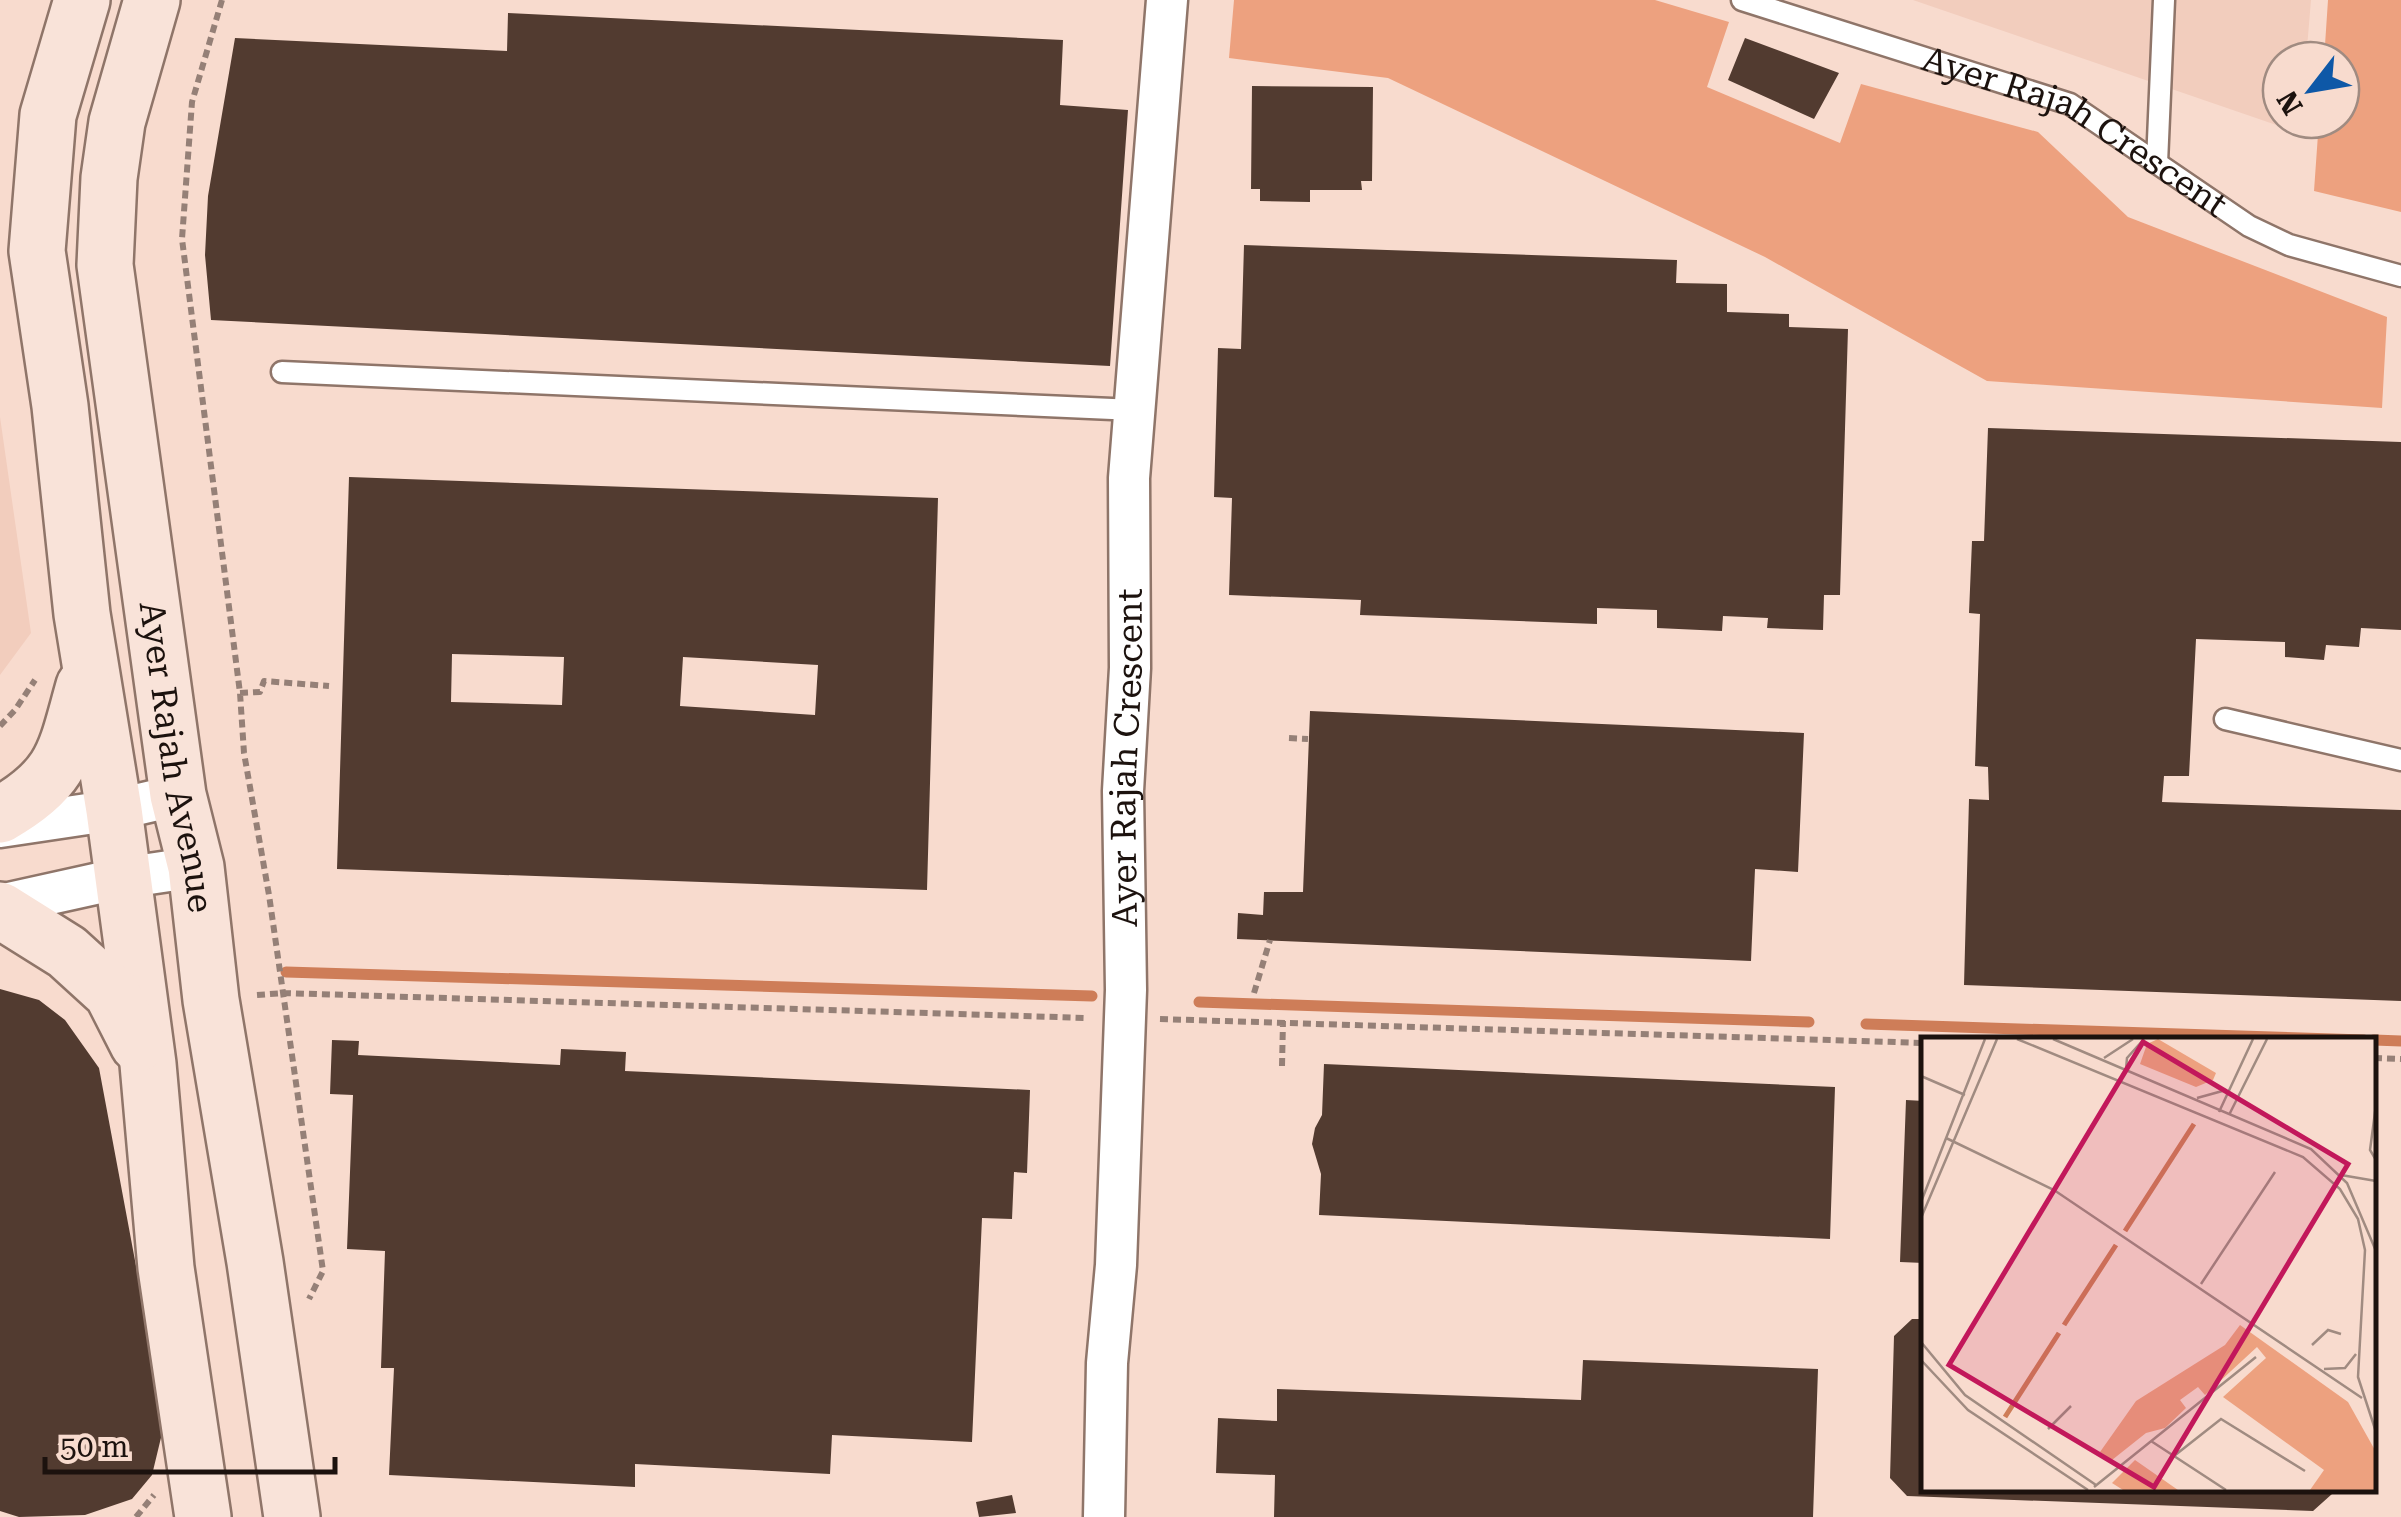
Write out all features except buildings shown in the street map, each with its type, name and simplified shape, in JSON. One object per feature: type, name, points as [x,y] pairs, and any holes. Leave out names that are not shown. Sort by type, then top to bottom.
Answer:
[{"type":"street","name":"Ayer Rajah Avenue","points":[[82,0],[48,115],[37,251],[60,406],[82,614],[114,810],[148,1064],[166,1268],[204,1517]]},
{"type":"street","name":"Ayer Rajah Avenue","points":[[152,0],[117,122],[109,178],[105,265],[178,796],[196,868],[211,1000],[292,1517]]},
{"type":"street","name":"Ayer Rajah Crescent","points":[[1104,1517],[1108,1363],[1116,1265],[1106,1018],[1130,668],[1129,478],[1168,0]]},
{"type":"street","points":[[0,816],[21,804],[64,760],[90,664]]},
{"type":"street","points":[[0,827],[178,796]]},
{"type":"street","points":[[0,907],[122,878],[196,868]]},
{"type":"street","points":[[0,907],[66,952],[112,992],[148,1064]]},
{"type":"lane","name":"Ayer Rajah Crescent","points":[[1742,0],[2070,104],[2249,226],[2289,245],[2401,276]]},
{"type":"lane","points":[[2157,162],[2164,0]]},
{"type":"lane","points":[[282,372],[1135,410]]},
{"type":"lane","points":[[2225,718],[2401,760]]},
{"type":"path","points":[[222,0],[192,102],[182,239],[244,752],[323,1272],[302,1312]]},
{"type":"path","points":[[240,694],[260,692],[264,681],[330,686]]},
{"type":"path","points":[[1289,738],[1308,739]]},
{"type":"path","points":[[1254,993],[1270,940]]},
{"type":"path","points":[[211,1000],[282,993],[1921,1043]]},
{"type":"path","points":[[1282,1066],[1283,1021]]},
{"type":"path","points":[[2376,1058],[2401,1060]]},
{"type":"shaded area","points":[[1234,0],[1655,0],[1729,22],[1707,87],[1840,143],[1861,84],[2038,132],[2128,217],[2387,317],[2382,408],[1987,381],[1765,257],[1388,78],[1229,58]]},
{"type":"shaded area","points":[[1913,0],[2311,0],[2308,40],[2261,40],[2261,120]]},
{"type":"shaded area","points":[[2328,0],[2401,0],[2401,212],[2314,191],[2318,140],[2361,140],[2361,40],[2325,40]]},
{"type":"shaded area","points":[[0,417],[31,633],[0,675]]},
{"type":"waterway","points":[[286,972],[1092,996]]},
{"type":"waterway","points":[[1199,1002],[1809,1022]]},
{"type":"waterway","points":[[1866,1024],[2271,1037]]},
{"type":"waterway","points":[[2376,1040],[2401,1041]]}]
